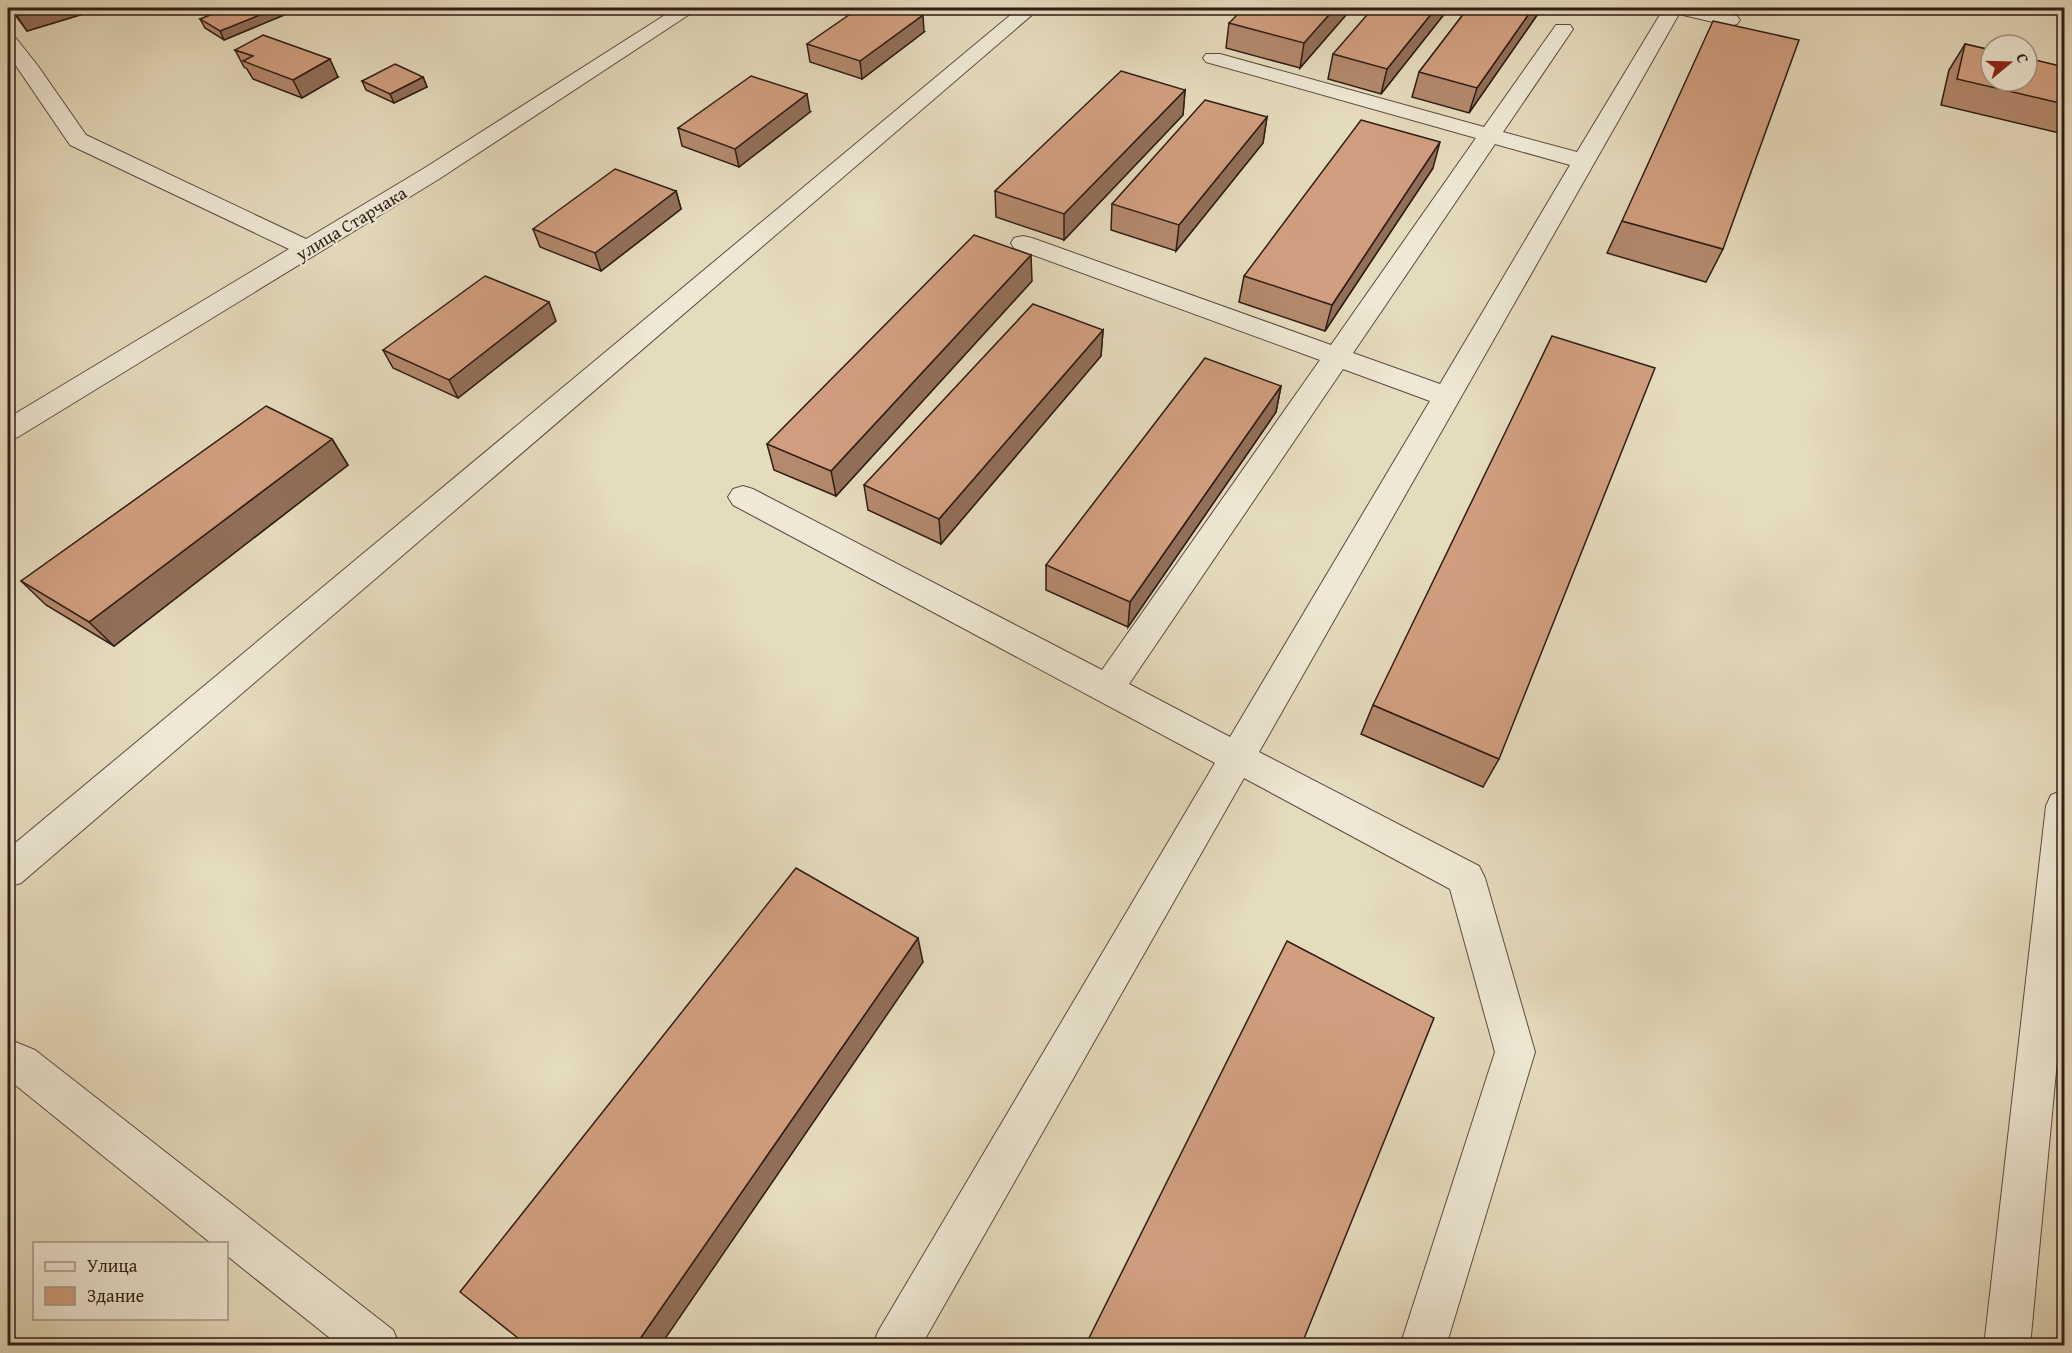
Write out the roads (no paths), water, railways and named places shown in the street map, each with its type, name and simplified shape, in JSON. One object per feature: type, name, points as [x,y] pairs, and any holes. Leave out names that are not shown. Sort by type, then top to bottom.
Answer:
[{"type":"street","name":"улица Старчака","points":[[8,430],[431,174],[689,8]]},
{"type":"street","points":[[8,871],[1030,8]]},
{"type":"street","points":[[895,1346],[1673,8]]},
{"type":"street","points":[[1679,8],[1730,20]]},
{"type":"street","points":[[1108,688],[1563,29]]},
{"type":"street","points":[[8,41],[15,61],[78,141],[307,249]]},
{"type":"street","points":[[1213,58],[1583,161]]},
{"type":"street","points":[[1023,243],[1447,397]]},
{"type":"street","points":[[743,497],[1466,878],[1515,1052],[1423,1346]]},
{"type":"street","points":[[2007,1346],[2064,806]]},
{"type":"street","points":[[8,1059],[21,1064],[377,1346]]}]
